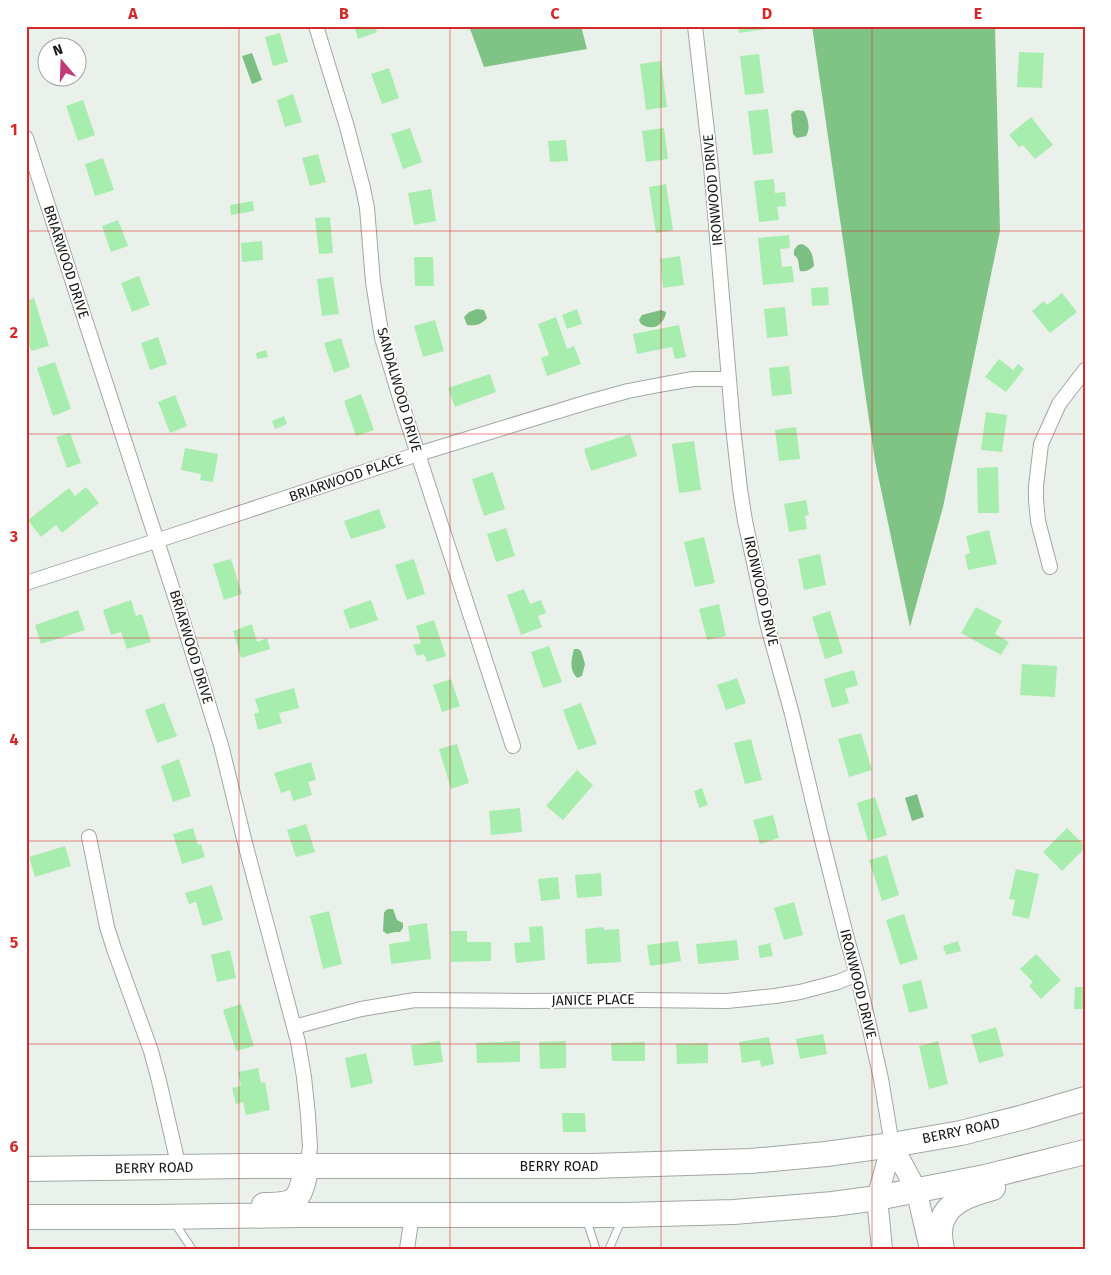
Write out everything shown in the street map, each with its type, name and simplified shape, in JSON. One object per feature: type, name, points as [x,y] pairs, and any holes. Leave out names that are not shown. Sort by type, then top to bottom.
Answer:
[{"type":"highway","name":"BERRY ROAD","points":[[26,1169],[247,1166],[592,1166],[751,1161],[826,1154],[961,1133],[1085,1099]]},
{"type":"highway","points":[[33,1217],[624,1215],[734,1212],[833,1204],[877,1198],[986,1177],[1076,1154]]},
{"type":"highway","points":[[942,1249],[940,1232],[942,1223],[951,1207],[958,1201],[980,1191],[1056,1173],[1076,1154]]},
{"type":"highway","points":[[33,1217],[176,1205],[279,1205],[292,1202],[300,1194],[307,1167]]},
{"type":"main road","points":[[892,1145],[916,1189],[930,1249]]},
{"type":"main road","points":[[882,1249],[877,1198],[892,1145]]},
{"type":"street","name":"SANDALWOOD DRIVE","points":[[316,26],[364,188],[373,282],[382,338],[514,746]]},
{"type":"street","name":"IRONWOOD DRIVE","points":[[694,26],[711,166],[723,296],[728,379],[745,521],[760,595],[794,723],[833,887],[857,974],[881,1079],[892,1145]]},
{"type":"street","name":"BRIARWOOD DRIVE","points":[[26,138],[157,540],[221,745],[294,1027],[307,1100],[310,1148],[307,1167]]},
{"type":"street","points":[[1050,567],[1038,521],[1036,500],[1041,444],[1059,404],[1085,370]]},
{"type":"street","name":"BRIARWOOD PLACE","points":[[26,583],[418,454],[588,402],[628,391],[693,379],[728,379]]},
{"type":"street","points":[[89,837],[107,927],[151,1051],[179,1168]]},
{"type":"street","name":"JANICE PLACE","points":[[294,1027],[361,1009],[415,1000],[727,1001],[800,992],[838,982],[857,974]]},
{"type":"street","points":[[406,1249],[412,1215]]},
{"type":"lane","points":[[585,1215],[596,1249]]},
{"type":"lane","points":[[609,1249],[624,1215]]},
{"type":"lane","points":[[170,1217],[192,1249]]},
{"type":"shaded area","points":[[469,26],[581,26],[587,49],[484,67]]},
{"type":"shaded area","points":[[812,26],[995,26],[1000,231],[943,507],[910,627],[875,461]]},
{"type":"shaded area","points":[[252,53],[262,80],[252,84],[242,56]]},
{"type":"shaded area","points":[[798,110],[804,111],[809,127],[806,136],[797,138],[793,134],[791,114]]},
{"type":"shaded area","points":[[802,244],[810,250],[814,266],[809,270],[800,271],[794,250],[798,245]]},
{"type":"shaded area","points":[[477,309],[484,310],[487,318],[478,324],[467,325],[464,317],[469,312]]},
{"type":"shaded area","points":[[661,310],[666,312],[663,321],[659,325],[647,327],[641,324],[639,320],[642,315]]},
{"type":"shaded area","points":[[574,649],[581,651],[585,664],[582,676],[577,678],[571,665]]},
{"type":"shaded area","points":[[917,794],[924,817],[912,821],[905,798]]},
{"type":"shaded area","points":[[388,909],[393,909],[397,920],[403,923],[403,928],[400,932],[387,934],[383,931],[384,913]]},
{"type":"building","points":[[354,26],[375,26],[377,32],[358,39]]},
{"type":"building","points":[[738,26],[766,26],[766,29],[739,33]]},
{"type":"building","points":[[280,33],[288,62],[273,66],[265,37]]},
{"type":"building","points":[[1019,52],[1044,53],[1042,88],[1017,87]]},
{"type":"building","points":[[759,54],[764,93],[745,95],[740,56]]},
{"type":"building","points":[[661,61],[667,107],[646,110],[640,64]]},
{"type":"building","points":[[389,68],[399,98],[382,104],[371,74]]},
{"type":"building","points":[[293,94],[302,122],[285,127],[277,100]]},
{"type":"building","points":[[83,100],[95,135],[78,141],[66,106]]},
{"type":"building","points":[[768,109],[773,153],[753,155],[748,111]]},
{"type":"building","points":[[1031,117],[1053,145],[1035,159],[1023,145],[1019,147],[1009,135]]},
{"type":"building","points":[[410,128],[422,162],[403,169],[391,134]]},
{"type":"building","points":[[664,128],[668,159],[646,162],[642,131]]},
{"type":"building","points":[[566,140],[568,161],[550,162],[548,141]]},
{"type":"building","points":[[318,154],[326,182],[310,186],[302,158]]},
{"type":"building","points":[[103,158],[114,190],[95,196],[85,164]]},
{"type":"building","points":[[774,179],[775,193],[785,192],[786,206],[777,207],[779,220],[759,222],[754,181]]},
{"type":"building","points":[[666,184],[673,230],[656,233],[649,187]]},
{"type":"building","points":[[431,189],[436,221],[414,225],[408,193]]},
{"type":"building","points":[[253,201],[254,211],[231,215],[230,205]]},
{"type":"building","points":[[330,217],[333,253],[319,254],[315,218]]},
{"type":"building","points":[[118,220],[128,246],[111,252],[102,226]]},
{"type":"building","points":[[789,235],[790,248],[780,249],[782,267],[792,266],[794,282],[763,285],[758,238]]},
{"type":"building","points":[[262,241],[263,260],[242,262],[241,243]]},
{"type":"building","points":[[680,256],[684,285],[663,288],[660,259]]},
{"type":"building","points":[[414,257],[433,257],[434,286],[415,286]]},
{"type":"building","points":[[139,276],[150,305],[132,312],[121,283]]},
{"type":"building","points":[[333,277],[339,314],[322,316],[317,279]]},
{"type":"building","points":[[828,287],[829,305],[812,306],[811,288]]},
{"type":"building","points":[[1062,293],[1077,312],[1050,333],[1032,311],[1044,301],[1047,305]]},
{"type":"building","points":[[34,298],[49,346],[31,351],[26,337],[26,301]]},
{"type":"building","points":[[785,307],[788,336],[767,338],[764,309]]},
{"type":"building","points":[[577,309],[582,324],[567,329],[562,315]]},
{"type":"building","points":[[556,317],[567,349],[574,346],[581,364],[547,376],[541,358],[549,355],[538,324]]},
{"type":"building","points":[[435,320],[444,351],[423,357],[414,326]]},
{"type":"building","points":[[679,325],[686,357],[675,359],[672,347],[637,354],[633,334]]},
{"type":"building","points":[[158,337],[167,364],[150,370],[141,343]]},
{"type":"building","points":[[341,338],[350,367],[334,373],[324,343]]},
{"type":"building","points":[[266,350],[268,357],[257,359],[256,353]]},
{"type":"building","points":[[999,359],[1013,370],[1018,364],[1024,369],[1006,392],[985,377]]},
{"type":"building","points":[[55,362],[71,409],[53,416],[37,368]]},
{"type":"building","points":[[789,366],[792,394],[772,396],[769,368]]},
{"type":"building","points":[[490,374],[496,392],[455,407],[448,388]]},
{"type":"building","points":[[361,394],[374,430],[356,436],[344,401]]},
{"type":"building","points":[[175,395],[187,426],[170,433],[158,402]]},
{"type":"building","points":[[986,412],[1007,415],[1002,452],[981,450]]},
{"type":"building","points":[[284,416],[287,424],[275,429],[272,421]]},
{"type":"building","points":[[796,427],[800,459],[779,461],[775,430]]},
{"type":"building","points":[[70,433],[81,463],[67,468],[56,437]]},
{"type":"building","points":[[630,434],[637,456],[591,471],[584,449]]},
{"type":"building","points":[[694,441],[701,490],[679,493],[672,444]]},
{"type":"building","points":[[185,448],[218,454],[213,482],[200,480],[201,474],[181,470]]},
{"type":"building","points":[[998,467],[999,513],[978,513],[977,468]]},
{"type":"building","points":[[493,472],[505,509],[484,516],[472,479]]},
{"type":"building","points":[[86,487],[99,503],[62,533],[56,525],[41,537],[28,520],[69,488],[75,496]]},
{"type":"building","points":[[806,500],[809,515],[805,516],[807,529],[789,532],[784,504]]},
{"type":"building","points":[[379,509],[386,528],[351,539],[344,521]]},
{"type":"building","points":[[506,528],[515,556],[496,562],[487,534]]},
{"type":"building","points":[[989,530],[997,564],[968,570],[965,555],[970,553],[966,536]]},
{"type":"building","points":[[704,537],[715,583],[695,587],[684,542]]},
{"type":"building","points":[[820,554],[826,585],[804,590],[798,559]]},
{"type":"building","points":[[231,559],[242,594],[224,600],[213,564]]},
{"type":"building","points":[[414,559],[425,594],[407,600],[395,565]]},
{"type":"building","points":[[524,589],[530,604],[541,600],[546,613],[538,616],[542,627],[521,635],[507,595]]},
{"type":"building","points":[[131,600],[136,616],[142,614],[151,642],[127,649],[121,632],[111,635],[103,610]]},
{"type":"building","points":[[371,600],[378,620],[350,629],[343,610]]},
{"type":"building","points":[[719,604],[726,636],[707,640],[699,609]]},
{"type":"building","points":[[976,607],[1002,621],[995,634],[1009,642],[1001,655],[961,633]]},
{"type":"building","points":[[78,610],[85,630],[41,644],[35,625]]},
{"type":"building","points":[[830,611],[843,653],[825,659],[812,617]]},
{"type":"building","points":[[434,620],[446,656],[427,662],[424,654],[417,656],[413,645],[421,643],[416,626]]},
{"type":"building","points":[[252,624],[257,642],[267,638],[270,649],[241,658],[233,631]]},
{"type":"building","points":[[549,646],[562,682],[543,688],[531,652]]},
{"type":"building","points":[[1022,664],[1057,666],[1055,697],[1020,695]]},
{"type":"building","points":[[854,670],[858,685],[845,689],[849,703],[832,708],[824,679]]},
{"type":"building","points":[[737,678],[746,703],[726,710],[717,685]]},
{"type":"building","points":[[451,679],[460,706],[442,712],[433,685]]},
{"type":"building","points":[[294,688],[299,708],[279,713],[282,723],[258,730],[254,714],[259,712],[255,699]]},
{"type":"building","points":[[164,703],[177,736],[157,743],[145,710]]},
{"type":"building","points":[[581,703],[597,744],[578,750],[563,710]]},
{"type":"building","points":[[861,733],[872,770],[849,777],[838,739]]},
{"type":"building","points":[[751,739],[762,780],[745,784],[734,743]]},
{"type":"building","points":[[457,744],[469,783],[451,789],[439,749]]},
{"type":"building","points":[[179,759],[191,796],[173,802],[161,766]]},
{"type":"building","points":[[311,762],[316,780],[308,782],[312,795],[293,801],[290,790],[281,793],[274,773]]},
{"type":"building","points":[[577,770],[593,785],[563,820],[546,806]]},
{"type":"building","points":[[702,788],[708,805],[699,808],[694,791]]},
{"type":"building","points":[[875,797],[887,835],[868,841],[857,803]]},
{"type":"building","points":[[520,808],[522,832],[491,835],[489,811]]},
{"type":"building","points":[[773,815],[779,838],[760,844],[753,820]]},
{"type":"building","points":[[306,824],[315,852],[296,857],[287,830]]},
{"type":"building","points":[[193,828],[198,845],[201,844],[205,857],[182,864],[173,834]]},
{"type":"building","points":[[1067,828],[1085,848],[1062,871],[1043,852]]},
{"type":"building","points":[[65,846],[71,866],[35,877],[29,857]]},
{"type":"building","points":[[887,855],[899,895],[882,901],[869,860]]},
{"type":"building","points":[[1016,869],[1039,874],[1029,919],[1012,915],[1015,900],[1009,899]]},
{"type":"building","points":[[601,873],[602,896],[577,898],[575,875]]},
{"type":"building","points":[[558,877],[560,899],[541,901],[538,879]]},
{"type":"building","points":[[212,885],[223,920],[203,926],[196,902],[189,904],[185,893]]},
{"type":"building","points":[[794,902],[803,935],[784,940],[774,908]]},
{"type":"building","points":[[329,911],[342,964],[323,969],[310,916]]},
{"type":"building","points":[[904,914],[918,959],[900,965],[886,920]]},
{"type":"building","points":[[427,923],[431,959],[391,964],[389,944],[410,941],[408,926]]},
{"type":"building","points":[[543,926],[545,960],[516,963],[514,943],[530,942],[529,927]]},
{"type":"building","points":[[604,927],[604,930],[619,929],[621,962],[587,964],[585,929]]},
{"type":"building","points":[[451,931],[467,931],[467,942],[491,942],[491,961],[451,962]]},
{"type":"building","points":[[737,940],[739,960],[698,964],[696,944]]},
{"type":"building","points":[[678,941],[681,961],[650,966],[647,945]]},
{"type":"building","points":[[958,941],[961,951],[946,955],[943,946]]},
{"type":"building","points":[[770,943],[773,956],[760,958],[758,946]]},
{"type":"building","points":[[230,950],[236,978],[217,982],[211,955]]},
{"type":"building","points":[[1036,954],[1061,980],[1041,999],[1029,986],[1033,982],[1020,969]]},
{"type":"building","points":[[921,980],[928,1008],[909,1013],[902,985]]},
{"type":"building","points":[[1075,987],[1085,987],[1085,1009],[1074,1009]]},
{"type":"building","points":[[241,1004],[254,1046],[236,1051],[223,1010]]},
{"type":"building","points":[[996,1027],[1004,1056],[979,1063],[971,1035]]},
{"type":"building","points":[[823,1034],[827,1054],[800,1059],[796,1039]]},
{"type":"building","points":[[769,1037],[774,1064],[761,1067],[760,1060],[742,1063],[739,1042]]},
{"type":"building","points":[[440,1041],[443,1062],[414,1066],[411,1045]]},
{"type":"building","points":[[520,1041],[520,1062],[477,1063],[476,1043]]},
{"type":"building","points":[[566,1041],[566,1068],[540,1069],[539,1042]]},
{"type":"building","points":[[938,1041],[948,1084],[929,1089],[919,1046]]},
{"type":"building","points":[[645,1042],[645,1061],[612,1061],[611,1043]]},
{"type":"building","points":[[708,1043],[708,1063],[677,1064],[676,1044]]},
{"type":"building","points":[[366,1053],[373,1083],[351,1088],[345,1058]]},
{"type":"building","points":[[258,1068],[261,1083],[265,1082],[270,1110],[246,1115],[243,1102],[236,1104],[232,1088],[241,1086],[238,1072]]},
{"type":"building","points":[[562,1113],[585,1113],[586,1132],[563,1132]]}]
